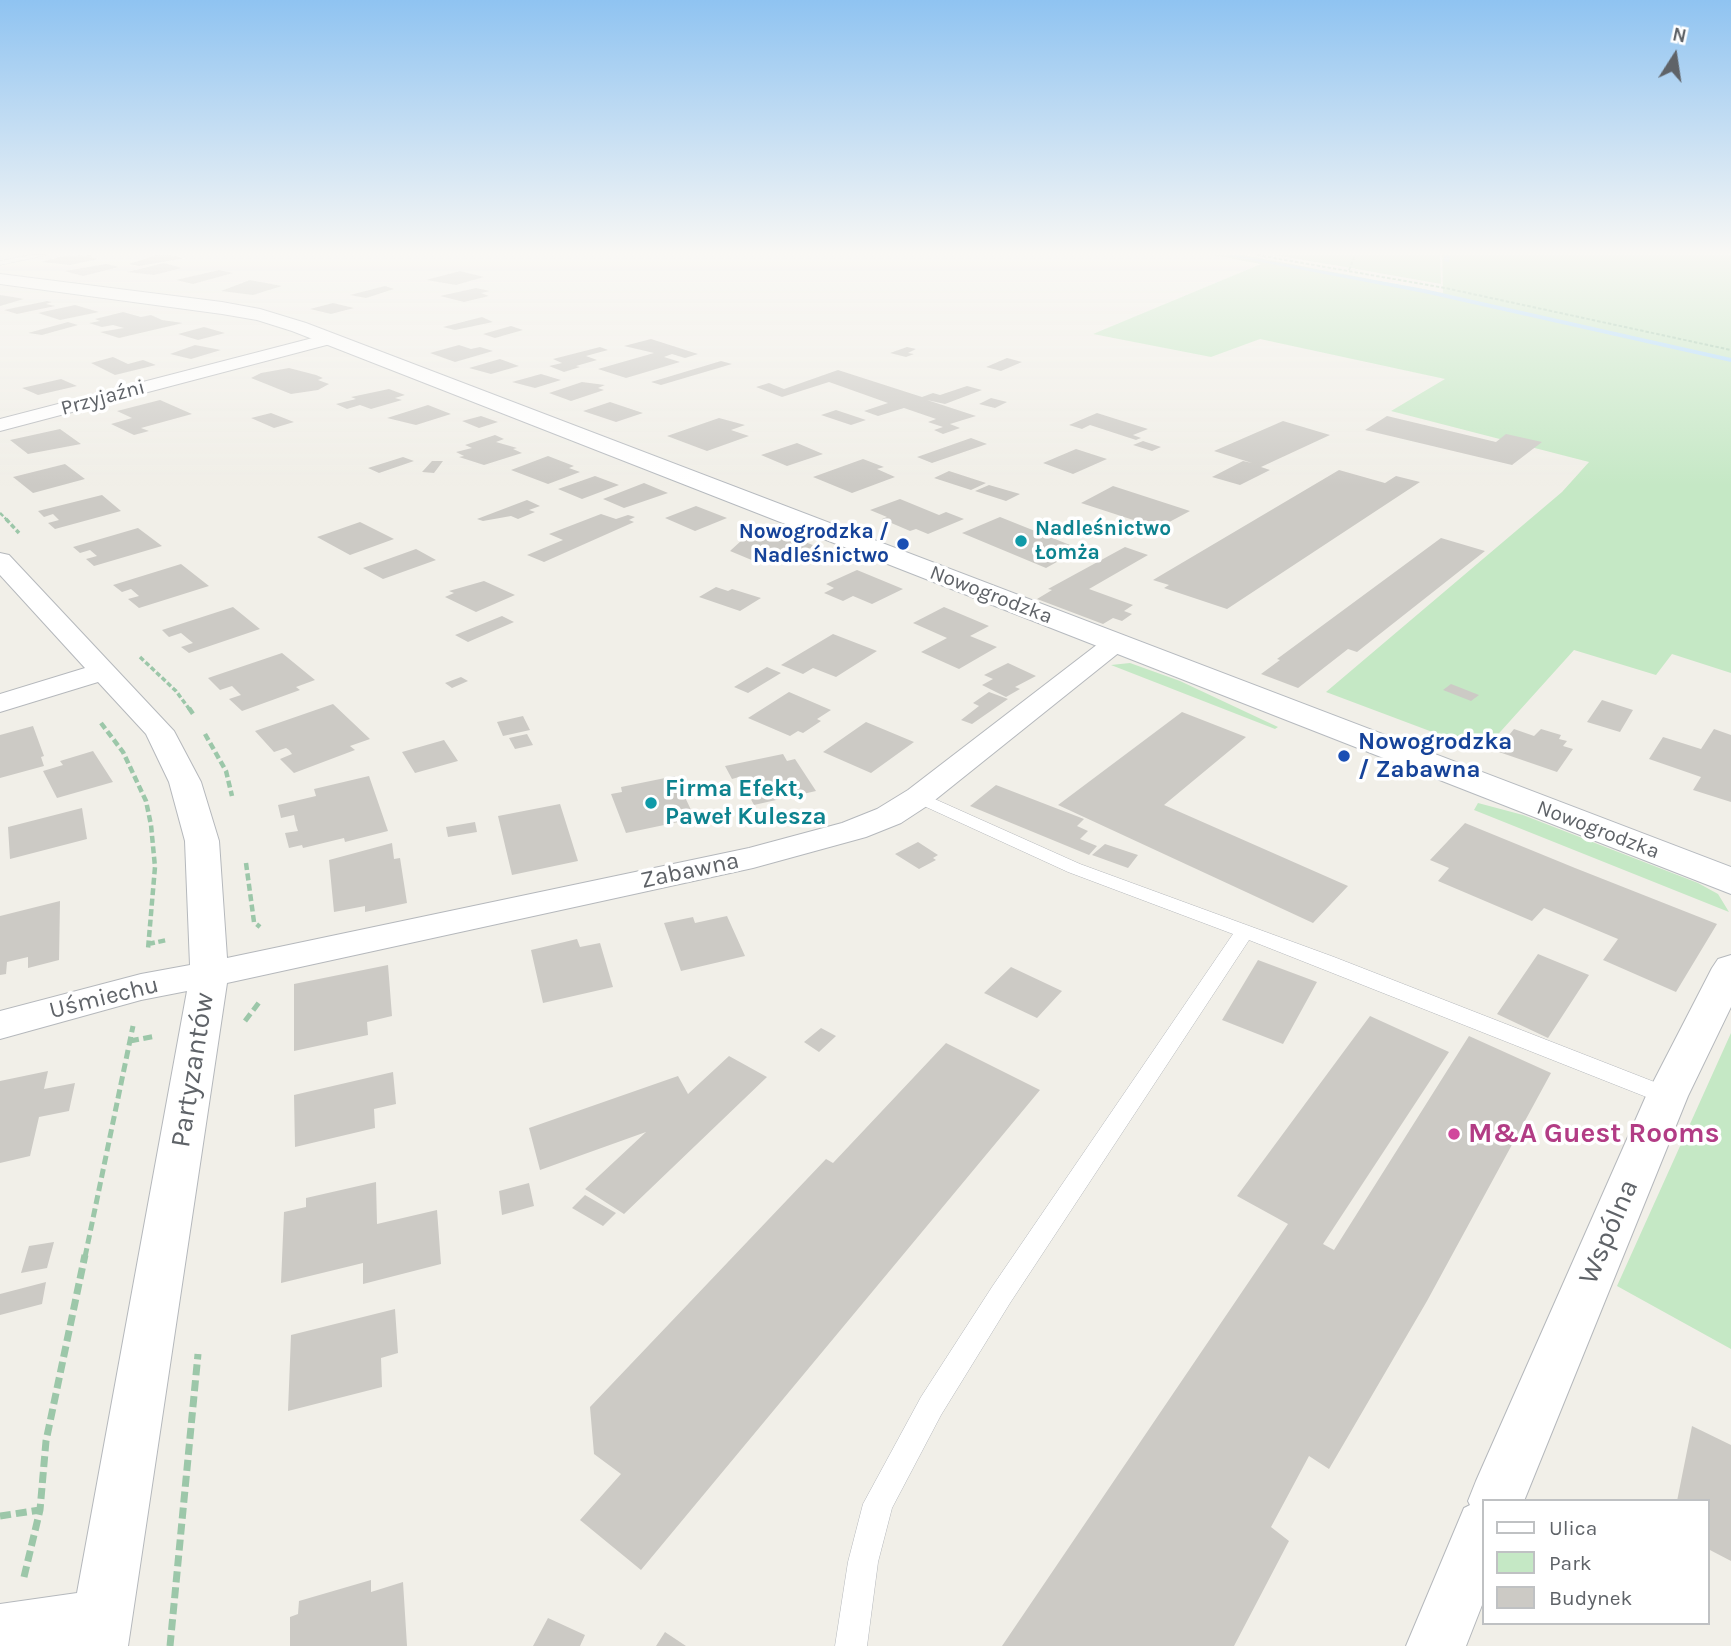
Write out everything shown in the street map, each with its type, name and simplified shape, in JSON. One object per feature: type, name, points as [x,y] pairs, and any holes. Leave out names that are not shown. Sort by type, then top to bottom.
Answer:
[{"type":"street","name":"Nowogrodzka","points":[[309,332],[1731,881]]},
{"type":"street","name":"Przyjaźni","points":[[0,425],[328,339]]},
{"type":"street","name":"Partyzantów","points":[[0,560],[85,677],[159,731],[185,782],[202,841],[209,974],[101,1633]]},
{"type":"street","name":"Zabawna","points":[[209,974],[789,849],[873,823],[919,797],[1117,643]]},
{"type":"street","points":[[0,703],[85,677]]},
{"type":"street","name":"Wspólna","points":[[1497,1499],[1667,1096],[1731,968]]},
{"type":"street","name":"Uśmiechu","points":[[0,1025],[141,988],[209,974]]},
{"type":"street","points":[[1436,1646],[1482,1533]]},
{"type":"street","points":[[6,1633],[101,1633]]},
{"type":"lane","points":[[919,797],[1074,868],[1638,1082],[1667,1096]]},
{"type":"lane","points":[[851,1646],[863,1562],[878,1504],[930,1406],[1001,1295],[1245,931]]},
{"type":"path","points":[[1647,332],[1731,350]]},
{"type":"path","points":[[6,1633],[40,1510],[46,1441],[146,967],[155,867],[146,802],[85,677]]},
{"type":"path","points":[[241,1030],[269,991]]},
{"type":"path","points":[[170,1646],[199,1339]]},
{"type":"path","points":[[0,1516],[40,1510]]},
{"type":"green space","points":[[1098,332],[1731,332],[1731,673],[1672,654],[1656,675],[1574,650],[1483,751],[1326,692],[1562,492],[1589,462],[1391,411],[1445,379],[1260,339],[1211,357],[1093,334]]},
{"type":"green space","points":[[1130,663],[1180,681],[1278,727],[1275,729],[1111,665]]},
{"type":"green space","points":[[1478,803],[1523,815],[1698,883],[1718,894],[1729,912],[1474,810]]},
{"type":"green space","points":[[1731,1033],[1731,1349],[1617,1286]]},
{"type":"building","points":[[32,332],[53,332],[42,335],[28,333]]},
{"type":"building","points":[[101,332],[145,332],[119,338]]},
{"type":"building","points":[[186,332],[225,333],[198,340],[178,334]]},
{"type":"building","points":[[491,332],[517,332],[495,338],[483,334]]},
{"type":"building","points":[[651,339],[698,354],[685,358],[672,354],[664,357],[680,362],[626,378],[598,369],[654,353],[624,346]]},
{"type":"building","points":[[195,345],[221,350],[191,359],[170,354]]},
{"type":"building","points":[[459,345],[493,351],[455,362],[430,353]]},
{"type":"building","points":[[600,347],[608,350],[586,356],[597,360],[576,366],[580,367],[564,372],[549,366],[562,363],[553,359]]},
{"type":"building","points":[[907,347],[916,349],[908,353],[914,354],[906,357],[890,353]]},
{"type":"building","points":[[113,357],[128,364],[143,360],[156,365],[115,375],[91,363]]},
{"type":"building","points":[[1007,358],[1022,362],[1001,371],[986,367]]},
{"type":"building","points":[[500,359],[519,366],[491,374],[469,368]]},
{"type":"building","points":[[721,361],[732,364],[661,385],[651,382]]},
{"type":"building","points":[[289,368],[316,375],[323,378],[318,380],[329,384],[318,390],[291,394],[251,378],[261,373]]},
{"type":"building","points":[[838,370],[922,397],[933,393],[940,395],[967,386],[982,390],[945,404],[927,400],[976,416],[950,424],[960,428],[943,434],[934,430],[943,427],[928,422],[936,419],[904,408],[878,416],[864,411],[888,403],[829,382],[782,397],[756,387],[769,383],[784,389]]},
{"type":"building","points":[[541,374],[561,380],[535,388],[512,382]]},
{"type":"building","points":[[61,379],[77,386],[38,395],[22,388]]},
{"type":"building","points":[[582,382],[605,385],[598,388],[604,390],[571,401],[549,393]]},
{"type":"building","points":[[389,389],[405,395],[395,398],[402,400],[371,409],[360,405],[347,409],[336,404],[356,399],[351,397]]},
{"type":"building","points":[[991,398],[1007,402],[995,408],[979,404]]},
{"type":"building","points":[[160,400],[192,414],[141,428],[149,431],[134,435],[111,424],[132,418],[117,411]]},
{"type":"building","points":[[610,402],[643,413],[616,422],[583,411]]},
{"type":"building","points":[[428,405],[451,414],[416,425],[387,418]]},
{"type":"building","points":[[836,410],[866,420],[851,425],[821,415]]},
{"type":"building","points":[[271,413],[294,422],[274,428],[251,418]]},
{"type":"building","points":[[1097,413],[1148,429],[1133,435],[1141,438],[1136,440],[1090,425],[1082,429],[1069,425]]},
{"type":"building","points":[[481,416],[498,422],[479,428],[462,421]]},
{"type":"building","points":[[1387,416],[1496,442],[1506,434],[1542,442],[1512,465],[1365,430]]},
{"type":"building","points":[[719,418],[745,425],[731,430],[749,436],[707,451],[667,436]]},
{"type":"building","points":[[1283,421],[1330,435],[1261,467],[1270,470],[1240,485],[1212,477],[1243,461],[1252,463],[1214,451]]},
{"type":"building","points":[[60,429],[81,444],[28,454],[10,440]]},
{"type":"building","points":[[495,435],[504,439],[496,442],[517,448],[513,449],[522,453],[484,465],[459,457],[464,456],[456,452],[472,448],[465,445]]},
{"type":"building","points":[[971,438],[987,444],[932,463],[917,457]]},
{"type":"building","points":[[1143,441],[1161,447],[1152,451],[1133,445]]},
{"type":"building","points":[[797,443],[823,454],[787,466],[761,455]]},
{"type":"building","points":[[1076,449],[1107,459],[1073,474],[1043,463]]},
{"type":"building","points":[[548,456],[574,466],[569,468],[580,472],[548,484],[511,470]]},
{"type":"building","points":[[403,457],[414,461],[379,473],[368,468]]},
{"type":"building","points":[[863,459],[884,467],[877,469],[895,477],[852,493],[813,477]]},
{"type":"building","points":[[432,461],[443,461],[434,473],[422,472]]},
{"type":"building","points":[[65,464],[85,479],[33,493],[13,477]]},
{"type":"building","points":[[1339,470],[1385,483],[1396,476],[1420,482],[1227,609],[1164,588],[1169,585],[1153,580]]},
{"type":"building","points":[[949,471],[986,483],[971,490],[934,478]]},
{"type":"building","points":[[595,476],[619,485],[582,499],[558,489]]},
{"type":"building","points":[[644,483],[668,493],[624,508],[603,499]]},
{"type":"building","points":[[989,485],[1020,494],[1006,501],[975,491]]},
{"type":"building","points":[[1113,486],[1190,511],[1158,528],[1081,503]]},
{"type":"building","points":[[102,495],[121,511],[55,529],[48,523],[59,520],[53,514],[44,517],[38,511]]},
{"type":"building","points":[[900,499],[939,515],[946,512],[964,519],[928,534],[916,529],[910,531],[882,519],[887,517],[870,510]]},
{"type":"building","points":[[527,500],[540,506],[529,510],[535,512],[518,519],[511,516],[483,521],[477,519]]},
{"type":"building","points":[[696,506],[727,518],[695,531],[665,518]]},
{"type":"building","points":[[601,514],[616,519],[628,515],[635,517],[629,520],[634,522],[544,562],[527,555],[563,540],[549,534]]},
{"type":"building","name":"Nadleśnictwo Łomża","points":[[1000,517],[1080,549],[1046,568],[962,533]]},
{"type":"building","points":[[360,522],[394,539],[350,555],[317,537]]},
{"type":"building","points":[[138,528],[162,546],[94,566],[86,559],[97,556],[90,550],[80,553],[73,547]]},
{"type":"building","points":[[771,528],[815,546],[788,558],[774,552],[754,561],[730,551],[742,540]]},
{"type":"building","points":[[1441,538],[1485,551],[1357,652],[1348,649],[1298,688],[1261,674],[1280,660],[1277,659]]},
{"type":"building","points":[[1125,547],[1148,555],[1089,589],[1133,605],[1124,611],[1132,614],[1122,621],[1113,618],[1103,624],[1037,599],[1052,590],[1048,589]]},
{"type":"building","points":[[416,549],[436,560],[383,579],[363,568]]},
{"type":"building","points":[[181,564],[209,586],[139,608],[128,599],[139,596],[131,589],[122,592],[113,585]]},
{"type":"building","points":[[857,570],[903,589],[872,604],[853,596],[843,601],[824,593],[834,588],[826,584]]},
{"type":"building","points":[[484,581],[515,595],[476,612],[445,597],[454,593],[449,591]]},
{"type":"building","points":[[716,587],[761,598],[740,611],[699,597]]},
{"type":"building","points":[[233,607],[260,629],[189,653],[181,647],[193,643],[181,633],[169,637],[162,630]]},
{"type":"building","points":[[944,607],[989,626],[970,636],[997,647],[959,669],[921,652],[947,638],[913,623]]},
{"type":"building","points":[[502,616],[514,622],[468,642],[455,635]]},
{"type":"building","points":[[833,634],[877,651],[836,677],[813,668],[803,674],[781,665]]},
{"type":"building","points":[[282,653],[315,680],[296,687],[300,690],[242,711],[229,699],[241,695],[232,686],[220,690],[208,678]]},
{"type":"building","points":[[1008,663],[1036,676],[1015,687],[1020,689],[1006,697],[982,685],[993,679],[984,675]]},
{"type":"building","points":[[767,667],[781,673],[748,693],[734,687]]},
{"type":"building","points":[[461,677],[468,681],[452,688],[445,683]]},
{"type":"building","points":[[1451,684],[1479,695],[1471,701],[1443,690]]},
{"type":"building","points":[[789,692],[831,710],[817,719],[821,721],[803,733],[798,731],[790,736],[748,718]]},
{"type":"building","points":[[989,692],[1008,699],[972,724],[961,720],[979,706],[973,703]]},
{"type":"building","points":[[1602,700],[1633,710],[1620,732],[1587,722]]},
{"type":"building","points":[[333,704],[370,739],[350,746],[355,750],[294,773],[280,759],[292,754],[289,750],[286,748],[274,752],[255,731]]},
{"type":"building","points":[[1182,712],[1246,737],[1164,805],[1348,886],[1313,923],[1058,805]]},
{"type":"building","points":[[523,716],[530,730],[503,736],[497,722]]},
{"type":"building","points":[[866,722],[914,742],[871,773],[823,752]]},
{"type":"building","points":[[33,726],[44,756],[41,757],[44,766],[0,778],[0,735]]},
{"type":"building","points":[[1514,729],[1534,736],[1541,729],[1561,735],[1559,739],[1567,741],[1563,746],[1573,749],[1557,772],[1496,751]]},
{"type":"building","points":[[1714,729],[1731,735],[1731,802],[1693,790],[1701,777],[1649,759],[1663,737],[1701,749]]},
{"type":"building","points":[[527,734],[533,745],[515,749],[509,738]]},
{"type":"building","points":[[444,740],[458,761],[415,773],[402,752]]},
{"type":"building","points":[[93,751],[113,782],[57,798],[43,771],[63,765],[60,761]]},
{"type":"building","points":[[783,754],[787,761],[795,759],[816,791],[754,805],[739,777],[732,779],[725,766]]},
{"type":"building","points":[[369,776],[388,831],[345,842],[344,838],[303,848],[302,845],[289,848],[285,833],[298,831],[294,815],[281,818],[278,805],[316,796],[314,789]]},
{"type":"building","name":"Firma Efekt, Paweł Kulesza","points":[[675,776],[692,812],[685,814],[688,820],[626,833],[611,794],[622,792],[621,787]]},
{"type":"building","points":[[996,785],[1084,819],[1077,826],[1088,831],[1080,839],[1097,846],[1089,855],[970,806]]},
{"type":"building","points":[[560,804],[578,861],[512,875],[498,816]]},
{"type":"building","points":[[82,808],[87,839],[10,859],[8,827]]},
{"type":"building","points":[[475,822],[477,832],[448,837],[446,827]]},
{"type":"building","points":[[1465,823],[1717,924],[1676,992],[1603,960],[1618,939],[1544,908],[1532,921],[1438,881],[1449,868],[1430,860]]},
{"type":"building","points":[[918,842],[938,855],[933,858],[936,860],[919,869],[895,854]]},
{"type":"building","points":[[392,843],[394,859],[400,858],[407,903],[365,912],[365,906],[334,912],[329,860]]},
{"type":"building","points":[[1105,844],[1138,855],[1128,868],[1092,855]]},
{"type":"building","points":[[60,901],[59,960],[28,968],[28,957],[7,962],[6,974],[0,975],[0,916]]},
{"type":"building","points":[[727,916],[745,956],[681,971],[664,923],[693,917],[695,923]]},
{"type":"building","points":[[577,939],[580,947],[600,943],[613,987],[543,1003],[531,950]]},
{"type":"building","points":[[1538,954],[1589,975],[1548,1038],[1497,1014]]},
{"type":"building","points":[[1258,960],[1317,982],[1283,1044],[1222,1020]]},
{"type":"building","points":[[388,965],[392,1016],[367,1022],[368,1035],[294,1051],[294,984]]},
{"type":"building","points":[[1011,967],[1062,991],[1037,1018],[984,993]]},
{"type":"building","points":[[1370,1016],[1449,1052],[1323,1244],[1334,1250],[1469,1036],[1551,1073],[1427,1301],[1329,1469],[1309,1456],[1271,1527],[1289,1541],[1234,1646],[1002,1646],[1288,1224],[1237,1196]]},
{"type":"building","points":[[821,1028],[836,1036],[819,1052],[804,1042]]},
{"type":"building","points":[[946,1043],[1040,1090],[641,1570],[580,1520],[621,1474],[594,1454],[590,1407],[826,1159],[833,1163]]},
{"type":"building","points":[[729,1056],[767,1077],[624,1214],[585,1189],[646,1132],[540,1170],[529,1128],[678,1076],[688,1094]]},
{"type":"building","points":[[48,1071],[44,1089],[75,1083],[69,1111],[39,1117],[30,1156],[0,1163],[0,1081]]},
{"type":"building","points":[[393,1072],[396,1104],[374,1109],[375,1128],[295,1147],[294,1095]]},
{"type":"building","points":[[376,1182],[377,1224],[437,1210],[441,1264],[363,1284],[363,1263],[281,1283],[284,1212],[306,1207],[306,1198]]},
{"type":"building","points":[[529,1183],[534,1206],[502,1215],[499,1191]]},
{"type":"building","points":[[585,1195],[616,1213],[603,1226],[572,1208]]},
{"type":"building","points":[[54,1242],[47,1268],[21,1273],[29,1246]]},
{"type":"building","points":[[46,1282],[42,1304],[0,1315],[0,1294]]},
{"type":"building","points":[[395,1309],[398,1353],[381,1358],[382,1387],[288,1411],[291,1335]]},
{"type":"building","points":[[1692,1426],[1731,1445],[1731,1561],[1710,1550],[1710,1499],[1677,1499]]},
{"type":"building","points":[[371,1580],[371,1592],[403,1582],[407,1646],[290,1646],[290,1617],[298,1614],[299,1601]]},
{"type":"building","points":[[548,1618],[585,1635],[580,1646],[533,1646]]},
{"type":"building","points":[[665,1632],[686,1646],[656,1646]]},
{"type":"waterway","points":[[1606,332],[1731,360]]},
{"type":"place","name":"Nadleśnictwo Łomża","points":[[1021,541]]},
{"type":"place","name":"Nowogrodzka / Nadleśnictwo","points":[[903,544]]},
{"type":"place","name":"Nowogrodzka / Zabawna","points":[[1344,756]]},
{"type":"place","name":"Firma Efekt, Paweł Kulesza","points":[[651,803]]},
{"type":"place","name":"M&A Guest Rooms","points":[[1454,1134]]}]
